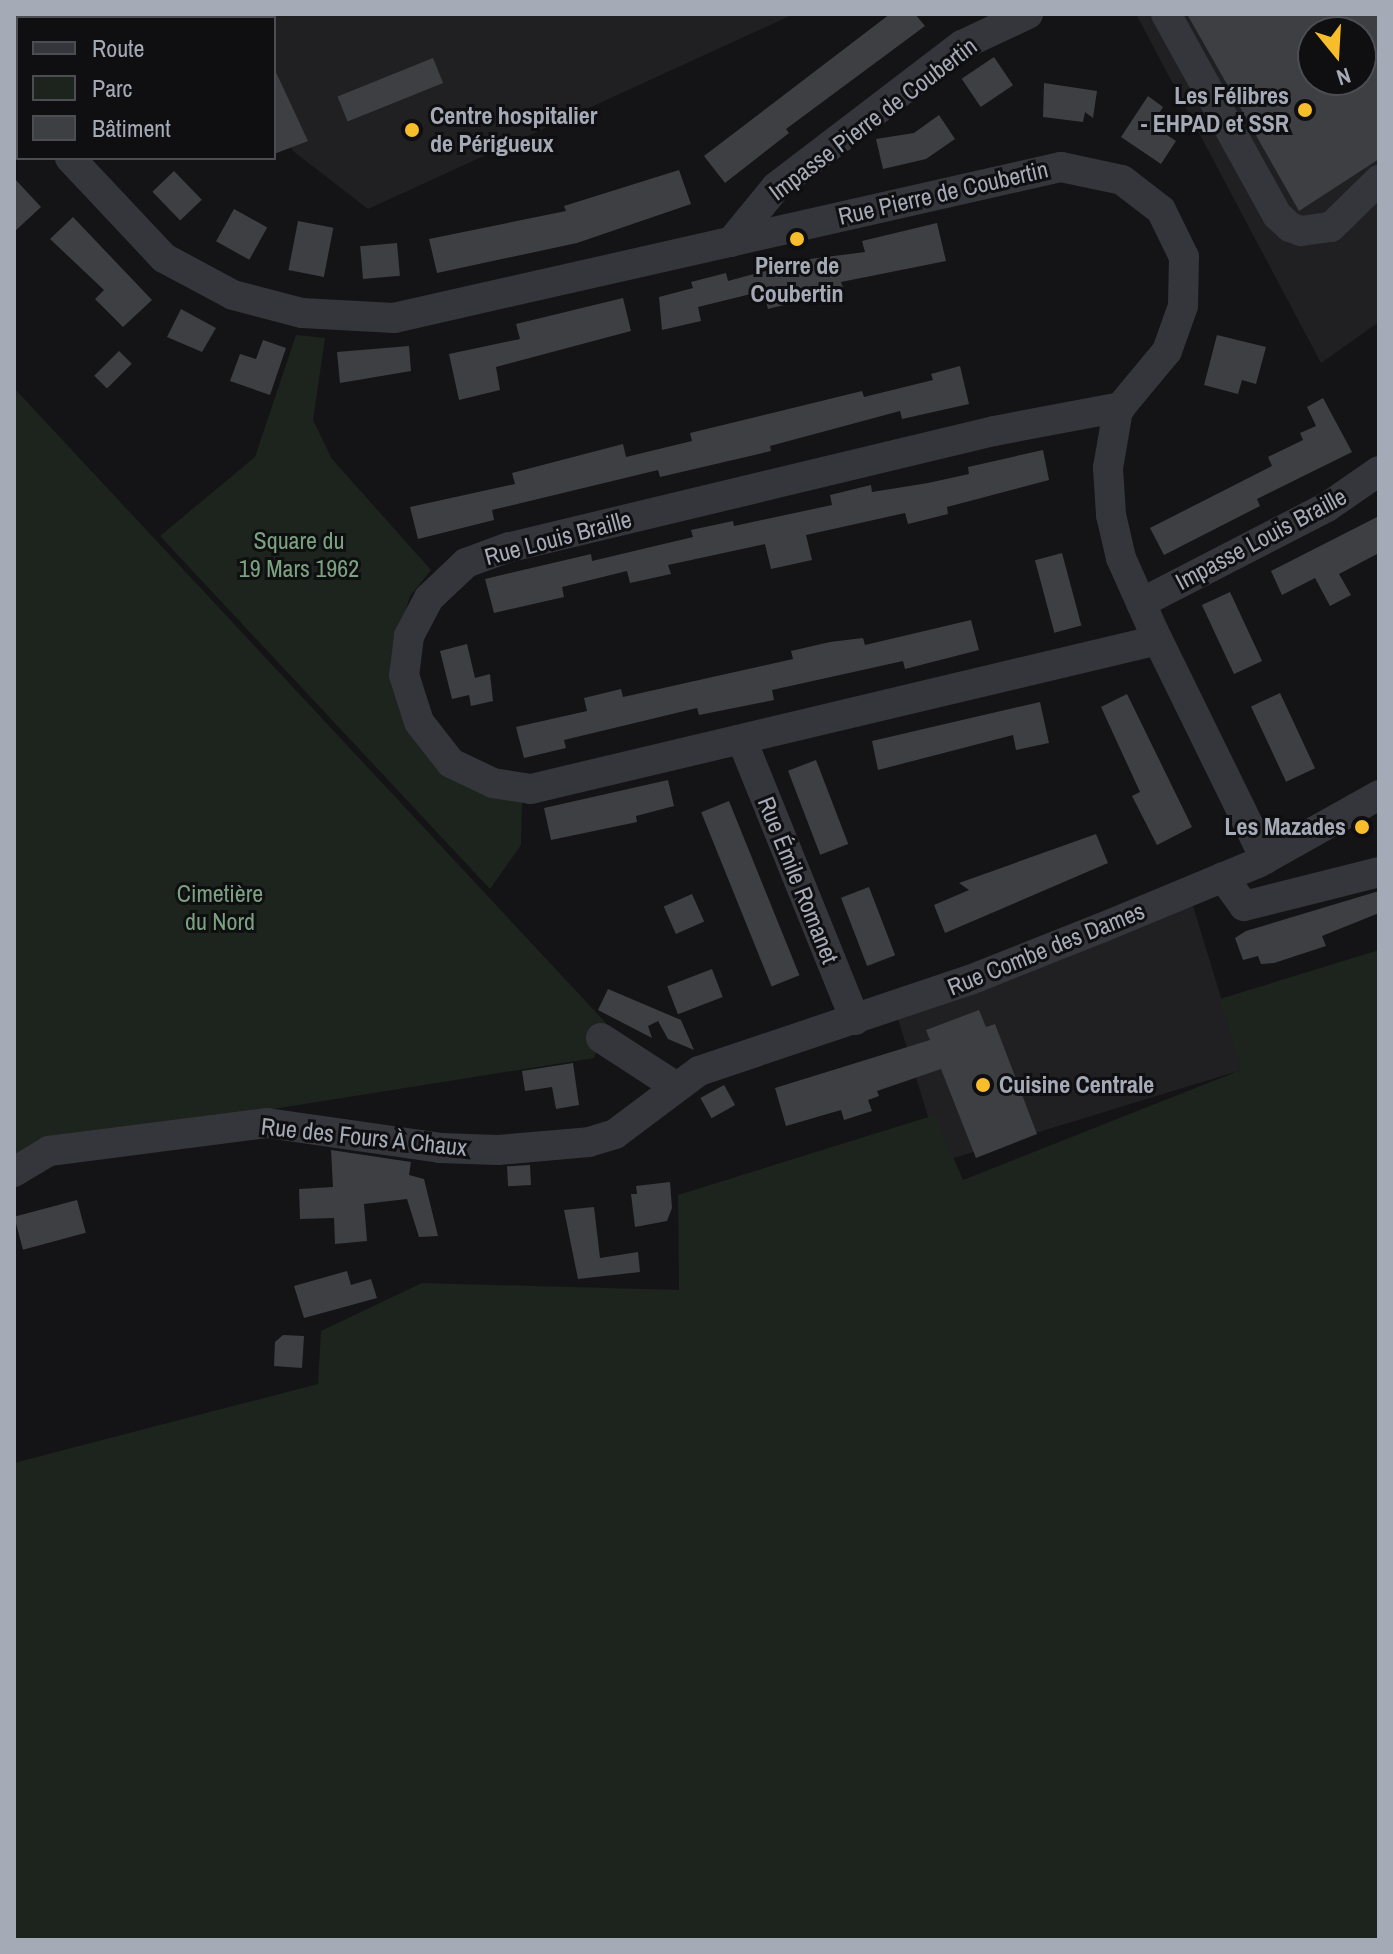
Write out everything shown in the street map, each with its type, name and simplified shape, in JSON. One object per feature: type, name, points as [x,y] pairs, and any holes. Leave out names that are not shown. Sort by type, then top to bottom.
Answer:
[{"type":"street","name":"Impasse Pierre de Coubertin","points":[[731,242],[776,187],[962,45],[1028,14]]},
{"type":"street","points":[[1166,14],[1277,215],[1290,227],[1301,231],[1331,227],[1379,180]]},
{"type":"street","name":"Rue Pierre de Coubertin","points":[[72,160],[164,258],[233,295],[302,313],[394,318],[1061,167],[1122,180],[1161,210],[1184,257],[1183,306],[1167,351],[1121,407],[1108,468],[1111,515],[1121,558],[1141,603],[1265,859]]},
{"type":"street","name":"Rue Louis Braille","points":[[1121,407],[994,431],[509,547],[466,563],[429,598],[409,636],[404,675],[419,722],[451,763],[493,783],[531,789],[1158,640]]},
{"type":"street","name":"Impasse Louis Braille","points":[[1141,603],[1327,507],[1379,471]]},
{"type":"street","name":"Rue Émile Romanet","points":[[742,740],[855,1020]]},
{"type":"street","name":"Rue Combe des Dames","points":[[687,1079],[990,972],[1223,877],[1265,859],[1379,795]]},
{"type":"street","points":[[1223,877],[1244,906],[1379,872]]},
{"type":"street","points":[[601,1038],[687,1079]]},
{"type":"street","name":"Rue des Fours À Chaux","points":[[14,1172],[49,1151],[230,1125],[304,1126],[440,1148],[498,1150],[589,1142],[615,1134],[687,1079]]},
{"type":"shaded area","name":"Centre hospitalier de Périgueux","points":[[228,14],[794,14],[368,209],[293,151],[276,114],[276,16]]},
{"type":"shaded area","points":[[1136,14],[1379,14],[1379,322],[1321,363]]},
{"type":"shaded area","points":[[1193,906],[1243,1070],[942,1162],[892,998]]},
{"type":"green space","name":"Square du 19 Mars 1962","points":[[296,335],[325,338],[313,420],[332,459],[431,570],[410,596],[398,637],[424,746],[522,803],[521,845],[490,889],[160,536],[255,457]]},
{"type":"green space","name":"Cimetière du Nord","points":[[14,388],[606,1023],[594,1058],[47,1145],[14,1163]]},
{"type":"green space","points":[[1379,950],[1379,1940],[14,1940],[14,1463],[318,1384],[321,1331],[422,1283],[679,1290],[678,1195],[935,1115],[963,1180],[1241,1070],[1220,999]]},
{"type":"building","points":[[890,14],[915,14],[925,26],[786,129],[789,133],[725,183],[704,156]]},
{"type":"building","name":"Les Félibres - EHPAD et SSR","points":[[1187,14],[1379,14],[1379,159],[1299,211]]},
{"type":"building","points":[[994,57],[1013,85],[981,107],[962,79]]},
{"type":"building","points":[[433,58],[443,83],[348,122],[338,97]]},
{"type":"building","points":[[276,72],[308,141],[276,153]]},
{"type":"building","points":[[1044,83],[1097,91],[1093,118],[1085,112],[1083,122],[1043,117]]},
{"type":"building","points":[[1148,96],[1163,107],[1152,125],[1176,141],[1161,164],[1121,137]]},
{"type":"building","points":[[939,115],[955,139],[926,159],[883,169],[876,139],[914,133]]},
{"type":"building","points":[[679,170],[691,204],[577,243],[437,273],[429,239],[566,211],[564,206]]},
{"type":"building","points":[[174,171],[202,200],[180,221],[152,192]]},
{"type":"building","points":[[14,178],[41,207],[14,232]]},
{"type":"building","points":[[234,209],[267,227],[249,260],[216,241]]},
{"type":"building","points":[[73,217],[152,300],[123,327],[95,299],[104,290],[50,239]]},
{"type":"building","points":[[298,221],[333,228],[324,277],[288,270]]},
{"type":"building","points":[[937,223],[946,261],[841,282],[844,290],[768,309],[763,291],[698,307],[701,321],[662,330],[659,297],[693,288],[691,282],[726,273],[728,281],[810,259],[865,252],[862,241]]},
{"type":"building","points":[[397,243],[400,276],[363,279],[360,246]]},
{"type":"building","points":[[623,298],[631,331],[496,367],[500,390],[459,400],[449,354],[520,339],[516,324]]},
{"type":"building","points":[[181,309],[216,328],[202,352],[167,337]]},
{"type":"building","points":[[1217,335],[1266,347],[1256,384],[1242,380],[1238,394],[1204,385]]},
{"type":"building","points":[[263,340],[286,348],[270,395],[230,381],[240,354],[256,359]]},
{"type":"building","points":[[409,346],[411,371],[340,383],[337,352]]},
{"type":"building","points":[[119,351],[132,364],[107,388],[94,376]]},
{"type":"building","points":[[960,366],[969,404],[902,419],[900,411],[770,446],[771,451],[660,477],[658,470],[492,510],[494,520],[418,539],[410,507],[515,484],[512,473],[623,444],[626,457],[692,441],[690,433],[862,391],[864,397],[933,380],[931,374]]},
{"type":"building","points":[[1323,398],[1352,452],[1257,499],[1260,506],[1164,555],[1150,528],[1272,466],[1268,457],[1303,440],[1300,433],[1316,426],[1307,407]]},
{"type":"building","points":[[1043,450],[1049,480],[947,507],[948,514],[908,524],[905,513],[806,535],[812,560],[771,569],[765,544],[668,565],[671,574],[630,583],[627,571],[562,587],[564,597],[494,613],[485,579],[591,554],[592,561],[693,537],[691,530],[733,521],[734,526],[832,505],[830,495],[871,485],[872,492],[969,474],[968,467]]},
{"type":"building","points":[[1379,516],[1379,553],[1339,574],[1351,595],[1330,606],[1315,578],[1282,595],[1271,571]]},
{"type":"building","points":[[1062,553],[1081,625],[1054,633],[1035,560]]},
{"type":"building","points":[[1230,592],[1262,661],[1234,674],[1202,605]]},
{"type":"building","points":[[971,620],[979,650],[905,669],[903,661],[772,690],[774,700],[699,715],[697,708],[564,740],[566,748],[524,758],[516,727],[587,711],[584,698],[621,689],[623,697],[793,659],[791,651],[830,642],[863,638],[865,645]]},
{"type":"building","points":[[467,644],[475,678],[490,674],[493,701],[471,706],[469,695],[452,699],[440,651]]},
{"type":"building","points":[[1280,693],[1315,768],[1286,782],[1251,707]]},
{"type":"building","points":[[1127,694],[1192,827],[1157,845],[1132,796],[1140,792],[1101,707]]},
{"type":"building","points":[[1040,702],[1049,743],[1016,750],[1013,735],[878,770],[872,741]]},
{"type":"building","points":[[816,760],[848,844],[820,855],[788,771]]},
{"type":"building","points":[[668,780],[674,806],[636,816],[637,822],[551,840],[544,808]]},
{"type":"building","points":[[729,801],[799,975],[772,987],[701,812]]},
{"type":"building","points":[[1096,834],[1108,863],[945,933],[934,905],[969,890],[959,883]]},
{"type":"building","points":[[869,887],[895,955],[867,966],[841,898]]},
{"type":"building","points":[[1379,891],[1379,913],[1322,936],[1326,946],[1274,963],[1261,964],[1258,956],[1243,960],[1235,938],[1246,931]]},
{"type":"building","points":[[692,894],[704,921],[676,934],[664,907]]},
{"type":"building","points":[[712,969],[723,997],[678,1014],[667,986]]},
{"type":"building","points":[[608,989],[681,1020],[694,1050],[668,1039],[658,1021],[648,1026],[652,1038],[598,1010]]},
{"type":"building","points":[[979,1010],[986,1027],[995,1024],[1037,1134],[976,1158],[941,1069],[877,1091],[879,1096],[868,1100],[872,1111],[844,1120],[841,1110],[786,1126],[775,1088],[930,1040],[926,1030]]},
{"type":"building","points":[[573,1063],[579,1105],[556,1109],[552,1087],[525,1091],[522,1071]]},
{"type":"building","points":[[724,1085],[735,1105],[712,1118],[700,1098]]},
{"type":"building","points":[[331,1150],[411,1162],[409,1175],[424,1179],[438,1236],[419,1237],[407,1199],[364,1204],[367,1241],[335,1244],[334,1218],[300,1219],[299,1189],[333,1187]]},
{"type":"building","points":[[530,1165],[531,1185],[508,1186],[507,1166]]},
{"type":"building","points":[[670,1182],[672,1208],[667,1221],[635,1227],[631,1194],[637,1194],[636,1186]]},
{"type":"building","points":[[77,1200],[86,1233],[23,1250],[14,1217]]},
{"type":"building","points":[[594,1207],[600,1258],[638,1252],[640,1272],[578,1279],[564,1210]]},
{"type":"building","points":[[347,1271],[351,1285],[371,1279],[377,1298],[304,1318],[294,1286]]},
{"type":"building","points":[[283,1335],[304,1336],[302,1368],[274,1366],[275,1342]]},
{"type":"place","name":"Les Félibres - EHPAD et SSR","points":[[1305,110]]},
{"type":"place","name":"Centre hospitalier de Périgueux","points":[[412,130]]},
{"type":"place","name":"Pierre de Coubertin","points":[[797,239]]},
{"type":"place","name":"Les Mazades","points":[[1362,827]]},
{"type":"place","name":"Cuisine Centrale","points":[[983,1085]]}]
